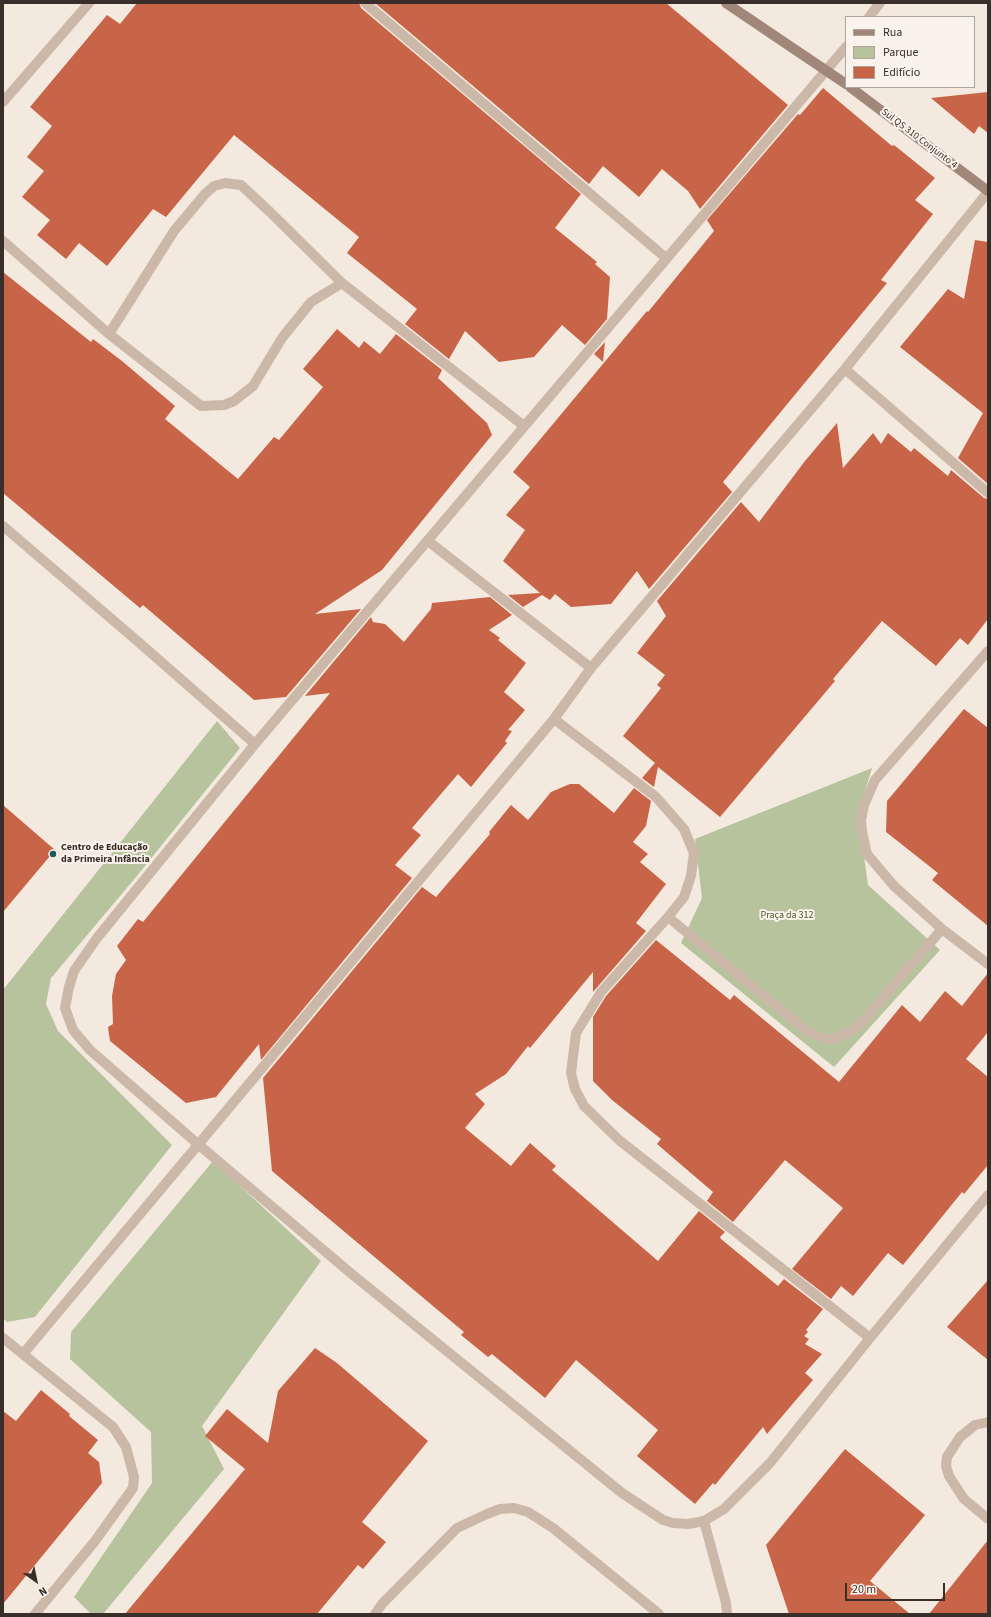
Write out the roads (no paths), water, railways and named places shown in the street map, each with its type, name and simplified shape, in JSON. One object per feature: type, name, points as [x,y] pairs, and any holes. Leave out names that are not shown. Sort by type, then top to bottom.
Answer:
[{"type":"street","points":[[3,102],[89,3]]},
{"type":"street","points":[[365,3],[666,258]]},
{"type":"street","points":[[726,3],[845,83]]},
{"type":"street","points":[[871,16],[880,3]]},
{"type":"street","points":[[845,48],[255,744],[97,938],[74,971],[65,1008],[73,1030],[90,1050],[198,1145],[353,1275],[622,1494],[663,1520],[688,1524],[704,1520],[724,1509],[770,1464],[870,1338],[988,1195]]},
{"type":"street","name":"Sul QS 310 Conjunto 4","points":[[851,88],[988,192]]},
{"type":"street","points":[[109,334],[174,231],[204,194],[214,186],[225,183],[240,185],[342,283],[524,426]]},
{"type":"street","points":[[23,1354],[554,719],[591,668],[845,369],[988,192]]},
{"type":"street","points":[[3,241],[109,334],[201,406],[224,405],[234,401],[253,386],[282,338],[311,302],[342,283]]},
{"type":"street","points":[[845,369],[988,493]]},
{"type":"street","points":[[3,526],[136,639],[255,744]]},
{"type":"street","points":[[428,541],[591,668]]},
{"type":"street","points":[[987,653],[945,698],[875,780],[864,805],[861,820],[863,842],[867,854],[878,870],[942,929],[988,964]]},
{"type":"street","points":[[554,719],[656,797],[684,828],[694,853],[694,862],[684,897],[601,992],[576,1033],[570,1073],[575,1089],[584,1106],[619,1140],[870,1338]]},
{"type":"street","points":[[668,917],[808,1032],[825,1039],[843,1036],[857,1028],[942,929]]},
{"type":"street","points":[[3,1338],[113,1427],[126,1447],[134,1477],[133,1488],[99,1535],[35,1614]]},
{"type":"street","points":[[988,1422],[975,1425],[960,1438],[947,1457],[946,1466],[951,1480],[964,1499],[988,1519]]},
{"type":"street","points":[[375,1614],[382,1604],[457,1528],[500,1509],[514,1508],[528,1512],[553,1528],[660,1614]]},
{"type":"street","points":[[704,1520],[726,1604],[727,1614]]},
{"type":"place","name":"Centro de Educação da Primeira Infância","points":[[53,854]]},
{"type":"park label","name":"Praça da 312","points":[[787,916]]}]
